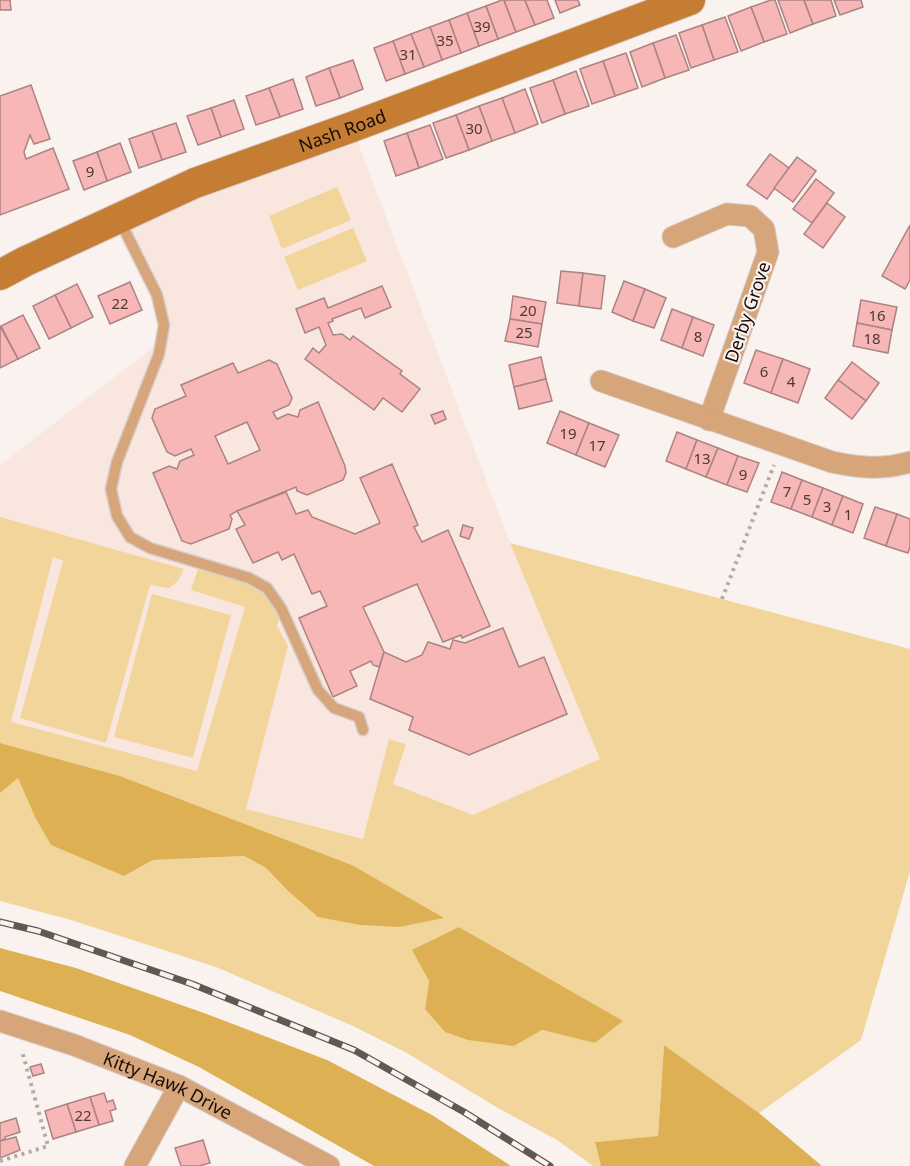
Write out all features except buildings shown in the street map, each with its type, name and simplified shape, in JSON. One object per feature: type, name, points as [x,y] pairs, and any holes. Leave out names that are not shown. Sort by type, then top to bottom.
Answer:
[{"type":"street","name":"Nash Road","points":[[0,275],[195,183],[374,119],[690,0]]},
{"type":"street","name":"Derby Grove","points":[[673,237],[727,214],[750,216],[764,230],[768,252],[709,420]]},
{"type":"street","points":[[601,381],[831,462],[863,469],[910,462]]},
{"type":"street","name":"Kitty Hawk Drive","points":[[0,1021],[74,1045],[179,1086],[329,1166]]},
{"type":"street","points":[[135,1166],[179,1086]]},
{"type":"lane","points":[[119,218],[157,295],[164,325],[159,354],[117,462],[111,489],[117,516],[130,537],[150,548],[249,578],[267,588],[281,608],[318,690],[334,708],[358,717],[363,730]]},
{"type":"path","points":[[722,599],[782,445]]},
{"type":"path","points":[[0,1161],[48,1146],[22,1051],[29,1030]]},
{"type":"shaded area","points":[[352,127],[510,543],[910,649],[910,871],[861,1040],[759,1113],[664,1045],[352,865],[120,776],[0,743],[0,465],[168,336],[119,218]]},
{"type":"shaded area","points":[[337,187],[351,220],[282,249],[269,216]]},
{"type":"shaded area","points":[[353,228],[367,261],[298,290],[284,257]]},
{"type":"shaded area","points":[[0,517],[184,569],[178,581],[169,588],[150,585],[106,743],[20,718],[63,561],[53,557],[11,722],[197,771],[245,607],[191,590],[200,563],[249,578],[281,608],[277,626],[288,646],[246,809],[363,839],[389,739],[406,744],[393,784],[473,815],[600,759],[510,543],[910,649],[910,871],[861,1040],[759,1113],[664,1045],[658,1136],[595,1142],[601,1166],[593,1166],[557,1140],[498,1108],[405,1052],[353,1026],[216,967],[71,920],[0,901],[0,793],[18,777],[35,817],[124,876],[153,860],[244,856],[266,868],[287,890],[443,918],[352,865],[120,776],[0,743]],"holes":[[[459,927],[622,1021],[595,1043],[542,1030],[514,1046],[425,1009],[429,981]]]},
{"type":"shaded area","points":[[152,594],[231,615],[193,758],[114,737]]},
{"type":"shaded area","points":[[0,743],[120,776],[352,865],[444,918],[399,927],[360,925],[318,917],[266,868],[244,856],[153,860],[124,876],[51,845],[35,817],[18,778],[0,793]]},
{"type":"shaded area","points":[[459,927],[623,1021],[595,1043],[542,1030],[514,1046],[468,1040],[445,1032],[425,1009],[429,981],[412,950]]},
{"type":"shaded area","points":[[0,948],[76,968],[327,1060],[432,1115],[511,1166],[374,1166],[199,1067],[130,1035],[0,991]]},
{"type":"shaded area","points":[[664,1045],[759,1113],[822,1166],[601,1166],[595,1142],[658,1136]]},
{"type":"railway","points":[[0,922],[38,931],[192,984],[354,1050],[464,1112],[550,1166]]}]
